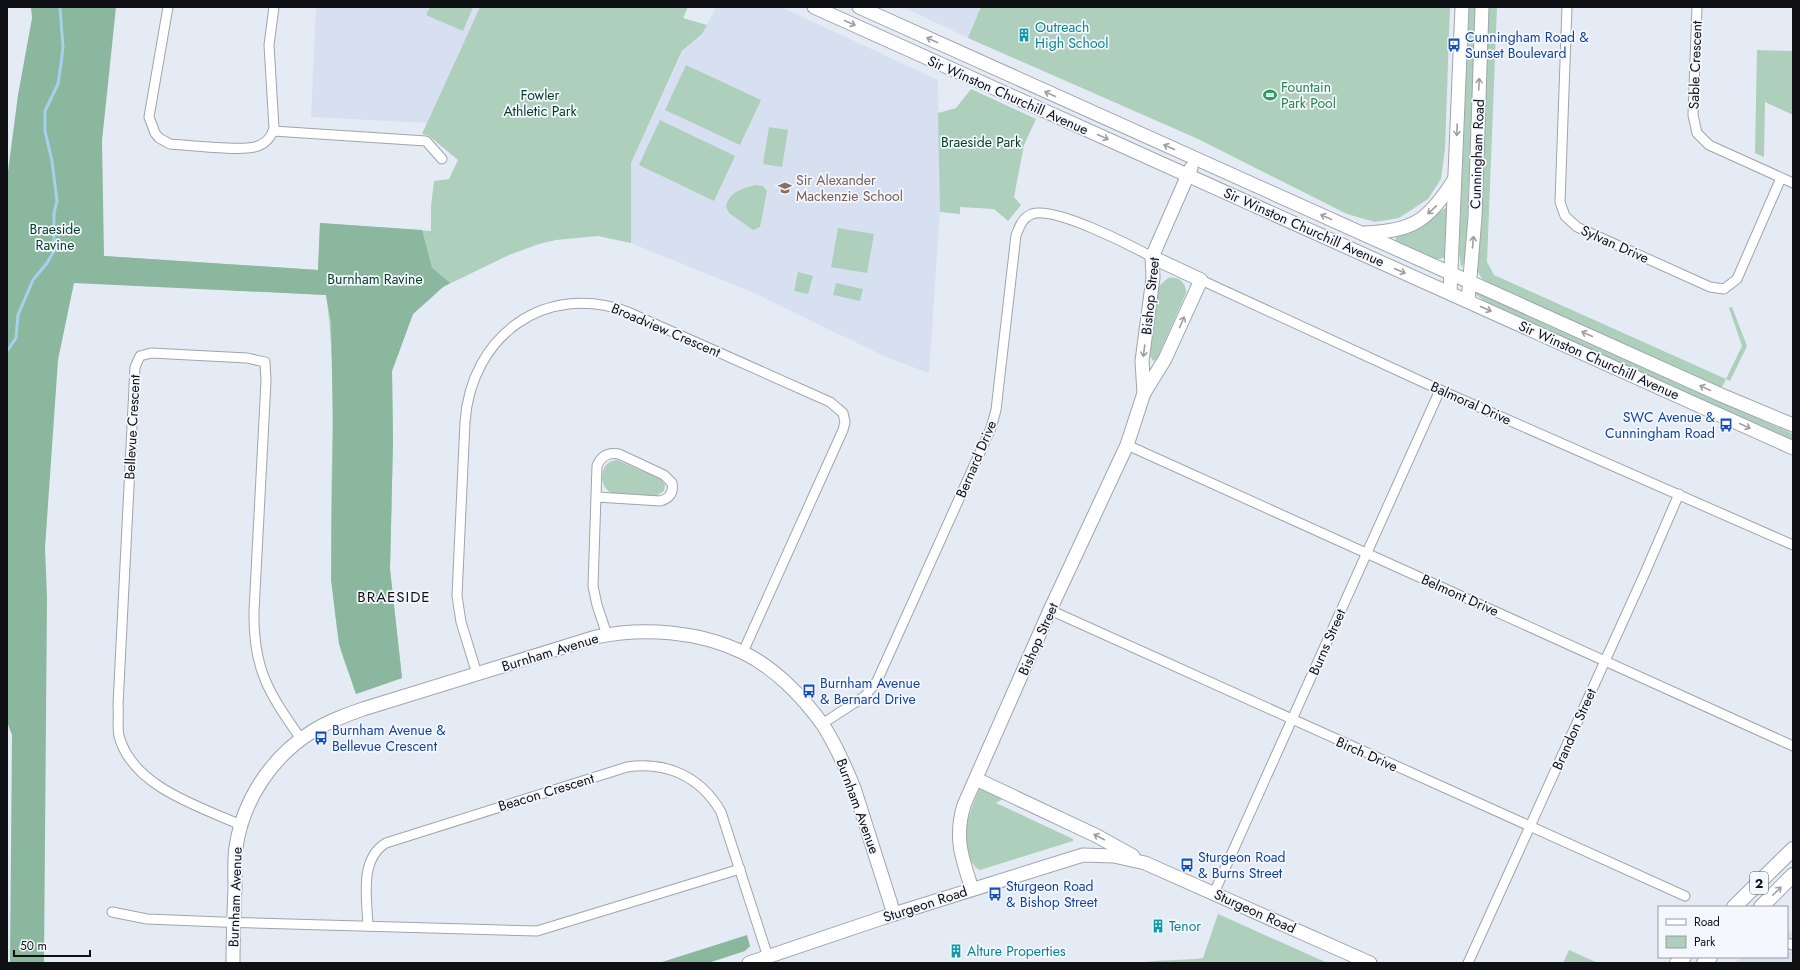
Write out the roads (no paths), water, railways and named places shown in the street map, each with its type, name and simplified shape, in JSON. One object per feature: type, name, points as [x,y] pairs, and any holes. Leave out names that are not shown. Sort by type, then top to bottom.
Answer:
[{"type":"main road","name":"Sir Winston Churchill Avenue","points":[[814,7],[1793,448]]},
{"type":"main road","name":"Sir Winston Churchill Avenue","points":[[859,7],[1362,234],[1451,272],[1721,395],[1793,425]]},
{"type":"main road","name":"Cunningham Road","points":[[1450,293],[1462,7]]},
{"type":"main road","name":"Cunningham Road","points":[[1468,301],[1475,217],[1482,7]]},
{"type":"main road","name":"Bishop Street","points":[[1144,393],[1142,361],[1153,278],[1152,257],[1195,158]]},
{"type":"main road","points":[[1362,234],[1383,232],[1407,227],[1425,217],[1439,204],[1455,179]]},
{"type":"main road","name":"Balmoral Drive","points":[[1152,257],[1201,280]]},
{"type":"main road","name":"Bishop Street","points":[[972,889],[961,855],[959,831],[963,809],[1050,610],[1127,445],[1144,393],[1165,359],[1201,280]]},
{"type":"main road","name":"Burnham Avenue","points":[[233,963],[235,848],[241,825],[250,801],[263,778],[280,757],[301,739],[320,727],[340,718],[606,635],[634,631],[663,632],[694,637],[743,652],[772,672],[803,701],[822,724],[837,749],[854,788],[894,914]]},
{"type":"main road","points":[[976,779],[1097,836],[1145,863]]},
{"type":"main road","name":"2","points":[[1735,906],[1793,849]]},
{"type":"main road","name":"Sturgeon Road","points":[[749,963],[894,914],[1083,855],[1114,856],[1145,863],[1370,963]]},
{"type":"main road","name":"2","points":[[1762,906],[1793,875]]},
{"type":"street","points":[[168,7],[149,111],[149,123],[159,138],[170,144],[247,148],[263,144],[273,131],[269,45],[274,7]]},
{"type":"street","name":"Sylvan Drive","points":[[1567,7],[1560,202],[1565,216],[1577,227],[1710,286],[1724,289],[1736,279],[1781,178]]},
{"type":"street","name":"Sable Crescent","points":[[1696,7],[1693,114],[1697,133],[1709,145],[1793,183]]},
{"type":"street","points":[[273,131],[426,140],[442,159]]},
{"type":"street","name":"Bernard Drive","points":[[822,724],[865,696],[877,681],[991,428],[996,410],[1016,235],[1021,223],[1028,216],[1038,213],[1069,218],[1152,257]]},
{"type":"street","name":"Balmoral Drive","points":[[1201,280],[1440,390],[1793,545]]},
{"type":"street","name":"Broadview Crescent","points":[[477,674],[461,622],[457,596],[465,422],[468,394],[478,369],[493,345],[502,335],[535,313],[548,308],[572,303],[594,303],[628,312],[830,402],[843,413],[845,422],[843,430],[743,652]]},
{"type":"street","name":"Bellevue Crescent","points":[[241,825],[187,801],[147,779],[130,760],[119,734],[118,705],[135,367],[140,356],[151,353],[247,358],[264,362],[266,381],[254,611],[255,638],[260,666],[270,692],[301,739]]},
{"type":"street","name":"Burns Street","points":[[1214,893],[1440,390]]},
{"type":"street","name":"Belmont Drive","points":[[1127,445],[1793,746]]},
{"type":"street","points":[[597,498],[660,501],[668,498],[672,483],[664,475],[619,454],[610,453],[601,457],[597,466],[593,586],[606,635]]},
{"type":"street","name":"Brandon Street","points":[[1468,963],[1679,494]]},
{"type":"street","name":"Birch Drive","points":[[1050,610],[1685,896]]},
{"type":"street","name":"Beacon Crescent","points":[[368,926],[368,869],[372,856],[380,846],[627,767],[647,765],[666,768],[685,775],[702,787],[710,795],[721,812],[768,957]]},
{"type":"street","points":[[112,912],[147,919],[234,923],[537,931],[740,869]]},
{"type":"waterway","points":[[7,351],[16,338],[18,315],[33,280],[47,263],[54,251],[54,213],[57,201],[52,161],[45,131],[45,111],[58,84],[61,64],[63,47],[60,7]]},
{"type":"place","name":"Outreach High School","points":[[1024,35]]},
{"type":"place","name":"Cunningham Road & Sunset Boulevard","points":[[1454,45]]},
{"type":"place","name":"Fountain Park Pool","points":[[1270,95]]},
{"type":"place","name":"Sir Alexander Mackenzie School","points":[[785,188]]},
{"type":"place","name":"SWC Avenue & Cunningham Road","points":[[1726,425]]},
{"type":"place","name":"Burnham Avenue & Bernard Drive","points":[[809,691]]},
{"type":"place","name":"Burnham Avenue & Bellevue Crescent","points":[[321,738]]},
{"type":"place","name":"Sturgeon Road & Burns Street","points":[[1187,865]]},
{"type":"place","name":"Sturgeon Road & Bishop Street","points":[[995,894]]},
{"type":"place","name":"Tenor","points":[[1158,926]]},
{"type":"place","name":"Alture Properties","points":[[956,951]]},
{"type":"district","name":"BRAESIDE","points":[[394,597]]},
{"type":"park label","name":"Fowler Athletic Park","points":[[540,104]]},
{"type":"park label","name":"Braeside Park","points":[[981,142]]},
{"type":"park label","name":"Braeside Ravine","points":[[55,238]]},
{"type":"park label","name":"Burnham Ravine","points":[[375,279]]}]
